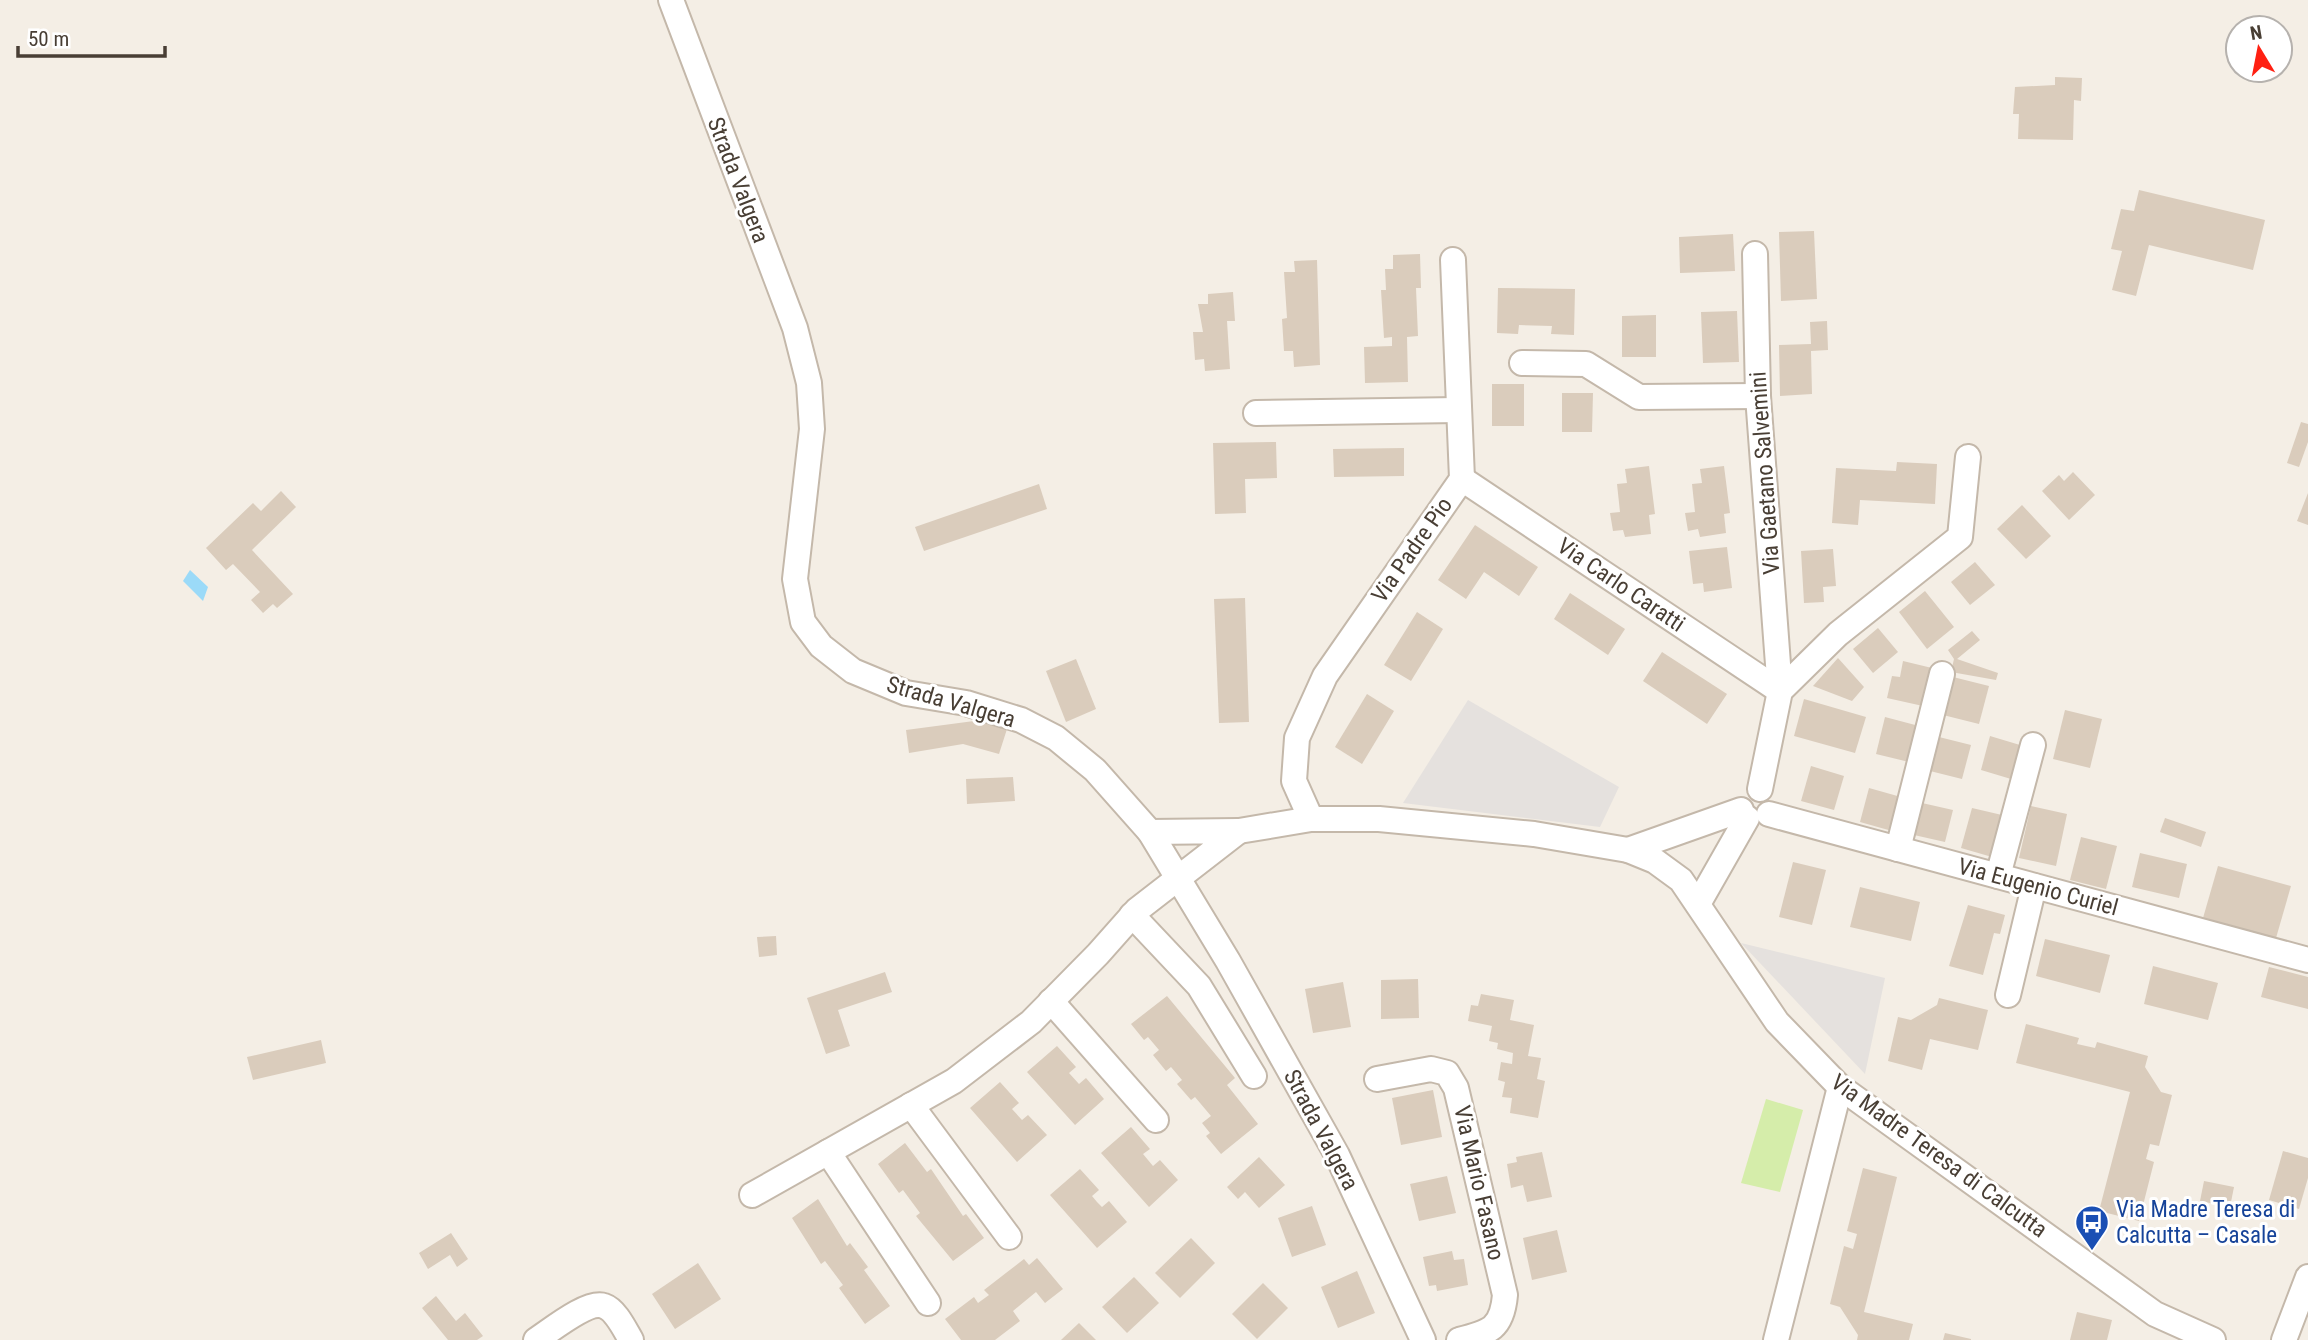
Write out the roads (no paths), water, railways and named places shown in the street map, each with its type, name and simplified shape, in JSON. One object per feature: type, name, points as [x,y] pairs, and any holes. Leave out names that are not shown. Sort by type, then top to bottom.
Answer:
[{"type":"street","name":"Strada Valgera","points":[[671,0],[795,328],[809,383],[812,429],[794,579],[803,622],[821,646],[853,671],[906,693],[966,703],[1021,720],[1056,738],[1095,770],[1150,832],[1178,875],[1337,1155],[1423,1340]]},
{"type":"street","name":"Via Gaetano Salvemini","points":[[1755,254],[1758,396],[1780,691]]},
{"type":"street","name":"Via Padre Pio","points":[[1311,819],[1294,781],[1297,738],[1325,676],[1462,479],[1453,260]]},
{"type":"street","points":[[1522,363],[1586,364],[1639,397],[1758,396]]},
{"type":"street","points":[[1256,413],[1458,410]]},
{"type":"street","points":[[1752,814],[1741,800],[1746,792],[1760,789],[1780,691],[1838,634],[1960,537],[1968,457]]},
{"type":"street","name":"Via Carlo Caratti","points":[[1462,479],[1780,691]]},
{"type":"street","points":[[1898,849],[1942,674]]},
{"type":"street","points":[[1998,876],[2033,745]]},
{"type":"street","points":[[1628,850],[1752,814]]},
{"type":"street","points":[[1698,904],[1752,814]]},
{"type":"street","name":"Via Eugenio Curiel","points":[[1752,814],[1898,849],[2308,960]]},
{"type":"street","name":"Via Madre Teresa di Calcutta","points":[[1150,832],[1239,831],[1311,819],[1379,819],[1497,830],[1628,850],[1655,861],[1681,880],[1777,1022],[1840,1087],[2155,1314],[2213,1340]]},
{"type":"street","name":"Via Madre Teresa di Calcutta","points":[[752,1195],[954,1081],[1031,1022],[1132,915],[1178,875],[1239,831]]},
{"type":"street","points":[[2008,995],[2034,886]]},
{"type":"street","points":[[1132,915],[1199,986],[1254,1076]]},
{"type":"street","points":[[1052,1001],[1156,1119]]},
{"type":"street","name":"Via Mario Fasano","points":[[1377,1079],[1431,1069],[1447,1073],[1456,1088],[1505,1295],[1503,1314],[1494,1328],[1459,1340]]},
{"type":"street","points":[[1776,1340],[1840,1087]]},
{"type":"street","points":[[911,1105],[1009,1237]]},
{"type":"street","points":[[828,1152],[928,1303]]},
{"type":"street","points":[[2284,1340],[2308,1277]]},
{"type":"street","points":[[536,1340],[595,1305],[605,1306],[613,1313],[631,1340]]},
{"type":"water","points":[[190,570],[208,587],[203,601],[183,581]]},
{"type":"place","name":"Via Madre Teresa di Calcutta – Casale","points":[[2092,1252]]}]
